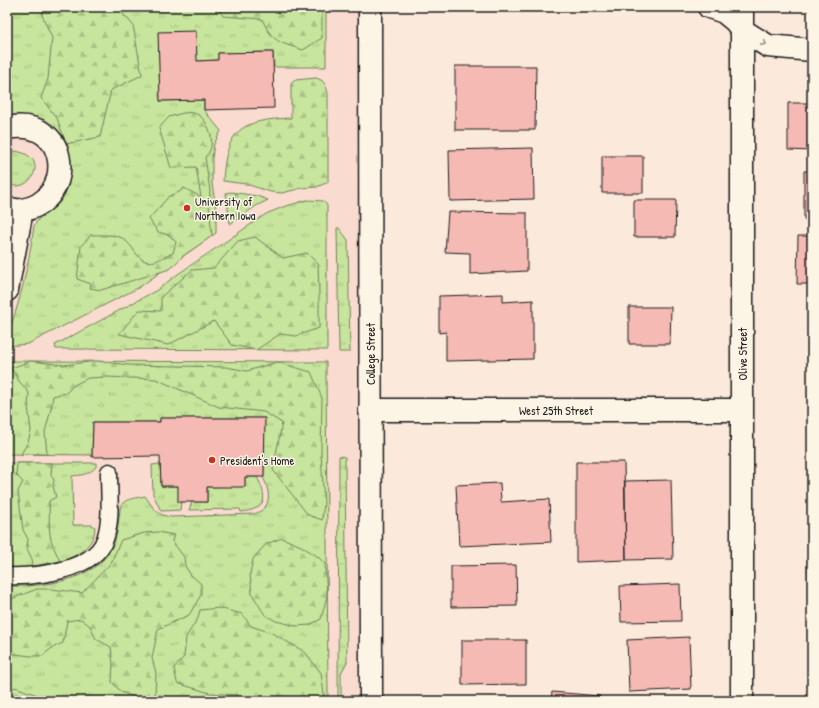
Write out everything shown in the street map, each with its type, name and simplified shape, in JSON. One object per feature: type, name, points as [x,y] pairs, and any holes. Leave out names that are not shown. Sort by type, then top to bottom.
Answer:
[{"type":"street","name":"College Street","points":[[370,7],[370,701]]},
{"type":"street","points":[[709,7],[724,12],[735,20],[742,30],[768,46],[812,50]]},
{"type":"street","name":"Olive Street","points":[[742,7],[742,701]]},
{"type":"street","points":[[7,128],[18,126],[28,127],[45,135],[54,144],[60,160],[60,170],[55,186],[44,200],[35,206],[14,210],[7,290]]},
{"type":"street","name":"West 25th Street","points":[[370,410],[742,410]]},
{"type":"lane","points":[[7,576],[28,575],[66,568],[90,558],[102,547],[108,531],[109,522],[109,472]]},
{"type":"shaded area","name":"University of Northern Iowa","points":[[7,7],[365,7],[371,701],[7,701]]},
{"type":"green space","points":[[7,7],[326,7],[326,67],[274,67],[273,52],[218,53],[218,60],[197,61],[159,32],[160,101],[204,100],[204,110],[221,131],[214,144],[212,158],[212,184],[216,208],[216,233],[138,288],[28,344],[7,346],[9,331],[25,277],[34,226],[40,218],[61,201],[64,196],[69,180],[70,164],[68,150],[61,137],[52,127],[39,120],[24,116],[7,117]]},
{"type":"green space","points":[[43,7],[117,7],[133,25],[142,75],[111,90],[100,137],[66,144],[57,118],[41,98],[48,79],[52,38],[42,15]]},
{"type":"green space","points":[[217,7],[322,7],[322,38],[303,50],[282,43],[273,37],[262,19],[223,16]]},
{"type":"green space","points":[[316,78],[324,83],[328,93],[328,182],[317,187],[302,188],[282,193],[271,192],[246,184],[223,181],[228,150],[239,131],[248,125],[260,121],[291,118],[291,84],[295,80]]},
{"type":"green space","points":[[183,113],[192,113],[202,118],[211,135],[211,147],[209,153],[205,157],[210,191],[209,205],[212,236],[183,256],[170,269],[101,290],[90,288],[91,284],[77,279],[81,246],[91,235],[111,235],[122,238],[130,245],[139,257],[148,262],[152,262],[173,253],[176,242],[169,235],[158,232],[149,219],[169,196],[184,188],[201,197],[196,167],[171,168],[159,128],[169,117]]},
{"type":"green space","points":[[15,151],[27,155],[33,161],[35,168],[33,175],[28,181],[22,185],[14,186],[7,182],[7,155]]},
{"type":"green space","points":[[231,192],[257,196],[268,200],[256,206],[230,224],[226,193]]},
{"type":"green space","points":[[307,200],[323,201],[327,205],[327,350],[56,349],[55,345],[157,290],[266,214]]},
{"type":"green space","points":[[337,228],[339,228],[348,240],[350,352],[339,352]]},
{"type":"green space","points":[[255,237],[283,258],[307,253],[318,264],[319,328],[296,336],[280,334],[256,350],[232,345],[214,321],[168,345],[119,334],[139,310],[161,311],[161,297],[192,270],[214,268],[238,241]]},
{"type":"green space","points":[[31,361],[64,365],[97,361],[129,365],[226,367],[247,371],[277,362],[311,372],[322,398],[321,454],[324,503],[322,520],[308,515],[273,470],[282,423],[264,412],[219,407],[156,379],[107,377],[88,378],[74,385],[66,393],[53,396],[45,432],[47,454],[21,454],[28,442],[31,431],[28,406],[29,393],[11,368]]},
{"type":"green space","points":[[7,362],[326,362],[328,701],[7,701],[7,586],[35,585],[66,580],[93,568],[104,559],[112,547],[117,532],[121,505],[129,500],[145,496],[158,513],[172,517],[254,514],[264,508],[268,499],[267,488],[263,477],[264,418],[160,418],[160,422],[93,422],[92,455],[7,454]]},
{"type":"green space","points":[[339,456],[345,457],[347,662],[341,673],[341,701],[338,701]]},
{"type":"green space","points":[[7,463],[96,463],[96,467],[90,472],[72,476],[73,525],[92,525],[95,527],[92,539],[85,548],[74,556],[46,565],[18,568],[7,567]]},
{"type":"green space","points":[[17,463],[52,463],[51,475],[54,480],[53,486],[56,497],[49,501],[50,535],[60,561],[33,566],[32,559],[27,549],[28,539],[23,530],[18,491],[23,482],[16,475]]},
{"type":"green space","points":[[160,464],[161,486],[178,486],[181,502],[180,510],[161,511],[153,494],[152,465]]},
{"type":"green space","points":[[245,477],[257,477],[261,484],[264,497],[263,501],[256,508],[241,512],[240,509],[189,510],[192,502],[207,502],[207,487],[245,486]]},
{"type":"green space","points":[[158,532],[174,535],[172,541],[184,557],[185,566],[190,574],[201,584],[201,595],[189,615],[158,629],[152,658],[156,673],[155,695],[149,701],[145,701],[121,692],[112,682],[113,664],[111,647],[96,639],[90,626],[81,619],[67,621],[63,643],[52,648],[42,656],[7,653],[7,605],[11,599],[37,589],[51,589],[82,593],[111,563],[121,540],[144,533]]},
{"type":"green space","points":[[282,538],[301,546],[317,556],[325,564],[327,596],[321,619],[310,625],[296,626],[276,621],[265,615],[252,594],[250,574],[253,559],[266,544]]},
{"type":"green space","points":[[219,608],[242,614],[251,626],[272,633],[305,652],[321,673],[325,701],[246,701],[238,695],[210,693],[177,683],[174,668],[184,657],[186,637],[198,618],[200,610]]},
{"type":"green space","points":[[15,687],[43,697],[48,701],[7,701],[7,693]]},
{"type":"building","points":[[196,31],[197,61],[218,60],[218,53],[273,52],[274,108],[204,110],[204,100],[160,101],[158,32]]},
{"type":"building","points":[[455,66],[536,66],[535,130],[455,130]]},
{"type":"building","points":[[788,103],[812,103],[812,151],[788,150]]},
{"type":"building","points":[[533,148],[534,199],[450,201],[449,150]]},
{"type":"building","points":[[602,156],[643,156],[643,193],[602,193]]},
{"type":"building","points":[[804,171],[812,171],[812,220],[804,220]]},
{"type":"building","points":[[634,200],[676,200],[675,237],[634,237]]},
{"type":"building","points":[[448,212],[527,213],[527,271],[470,274],[470,253],[445,252]]},
{"type":"building","points":[[798,236],[812,236],[812,284],[797,284]]},
{"type":"building","points":[[503,294],[503,302],[533,300],[533,359],[446,361],[446,332],[439,333],[439,296]]},
{"type":"building","points":[[809,300],[812,300],[812,348],[809,348]]},
{"type":"building","points":[[629,307],[671,307],[670,344],[629,344]]},
{"type":"building","name":"President's Home","points":[[160,418],[265,418],[264,477],[245,477],[245,487],[207,487],[207,502],[178,502],[178,486],[161,486],[160,456],[92,457],[93,422],[160,422]]},
{"type":"building","points":[[576,462],[624,462],[626,560],[576,562]]},
{"type":"building","points":[[671,480],[673,559],[626,560],[625,481]]},
{"type":"building","points":[[500,483],[501,502],[549,499],[551,542],[459,546],[456,485]]},
{"type":"building","points":[[808,557],[812,557],[812,598],[809,598]]},
{"type":"building","points":[[516,565],[517,606],[451,607],[451,566]]},
{"type":"building","points":[[680,584],[681,621],[621,622],[620,586]]},
{"type":"building","points":[[689,637],[691,689],[629,692],[627,640]]},
{"type":"building","points":[[462,640],[526,640],[526,684],[462,685]]},
{"type":"building","points":[[552,692],[600,696],[599,701],[551,701]]},
{"type":"place","name":"University of Northern Iowa","points":[[187,208]]},
{"type":"place","name":"President's Home","points":[[212,460]]}]
